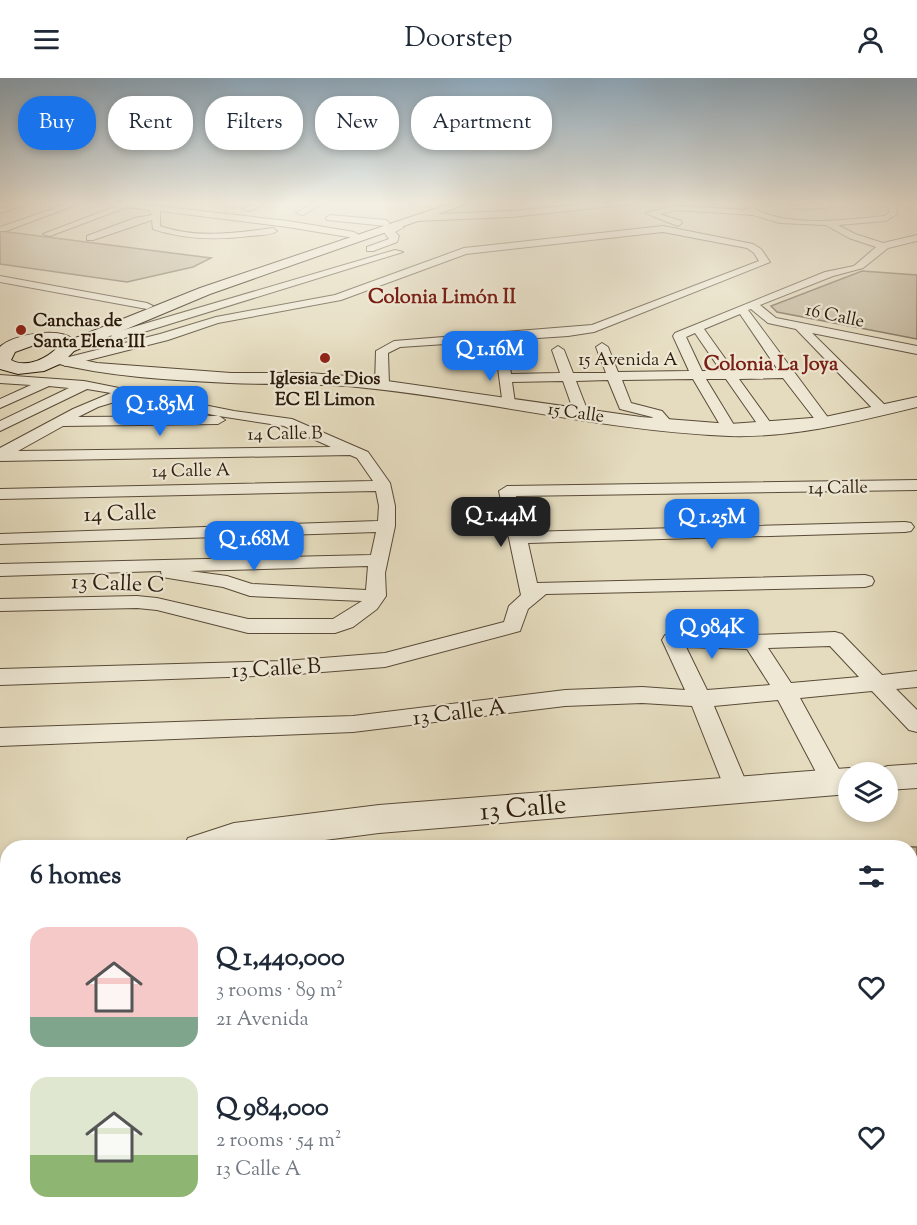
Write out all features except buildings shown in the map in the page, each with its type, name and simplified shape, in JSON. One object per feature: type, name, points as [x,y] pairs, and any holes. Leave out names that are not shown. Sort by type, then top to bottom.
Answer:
[{"type":"main road","points":[[294,256],[86,327],[22,342],[9,348],[1,363],[30,368],[62,357],[186,298],[304,256]]},
{"type":"main road","points":[[46,338],[64,340],[62,357]]},
{"type":"street","points":[[237,298],[217,294],[236,285],[351,256]]},
{"type":"street","points":[[62,357],[120,335],[237,298],[387,256]]},
{"type":"street","points":[[62,357],[164,338],[216,320],[337,298],[452,256]]},
{"type":"street","points":[[382,386],[382,351],[398,344],[568,332],[594,328],[765,262],[761,256]]},
{"type":"street","points":[[730,430],[698,376],[679,338],[680,334],[829,274],[855,267],[869,256]]},
{"type":"street","points":[[0,279],[147,306]]},
{"type":"street","points":[[747,307],[787,374],[825,423]]},
{"type":"street","name":"16 Calle","points":[[747,307],[769,320],[911,349]]},
{"type":"street","points":[[799,326],[882,410]]},
{"type":"street","points":[[697,328],[768,429]]},
{"type":"street","points":[[602,347],[625,406],[657,414],[668,426]]},
{"type":"street","points":[[911,349],[917,359]]},
{"type":"street","points":[[558,350],[566,377],[581,412]]},
{"type":"street","points":[[502,353],[508,403]]},
{"type":"street","name":"15 Calle","points":[[62,357],[97,369],[231,378],[309,378],[581,412],[668,426],[730,430],[825,423],[917,402]]},
{"type":"street","points":[[1,363],[49,382],[133,393],[259,419],[287,422],[363,455],[383,486],[387,506],[386,526],[373,600],[250,590],[227,582],[131,565]]},
{"type":"street","name":"15 Avenida A","points":[[505,378],[787,374]]},
{"type":"street","points":[[0,404],[49,382]]},
{"type":"street","points":[[0,427],[84,385]]},
{"type":"street","points":[[0,455],[60,422],[119,395],[133,393]]},
{"type":"street","points":[[60,422],[259,419]]},
{"type":"street","name":"14 Calle B","points":[[0,455],[355,451]]},
{"type":"street","name":"14 Calle","points":[[517,538],[507,491],[917,485]]},
{"type":"street","name":"14 Calle A","points":[[0,494],[383,486]]},
{"type":"street","name":"14 Calle","points":[[0,539],[386,526]]},
{"type":"street","points":[[866,581],[541,588],[531,597],[517,538],[905,527]]},
{"type":"street","points":[[0,570],[379,560]]},
{"type":"street","name":"13 Calle B","points":[[0,677],[285,668],[385,660],[513,626],[519,606],[531,597]]},
{"type":"street","name":"13 Calle C","points":[[0,605],[157,603],[248,626],[335,626],[346,622],[373,600]]},
{"type":"street","points":[[737,789],[700,699],[672,640],[753,642],[835,639],[917,723]]},
{"type":"street","points":[[753,642],[838,777]]},
{"type":"street","name":"13 Calle A","points":[[0,736],[353,724],[565,698],[642,695],[700,699],[917,679]]},
{"type":"street","name":"13 Calle","points":[[225,840],[379,819],[838,782]]},
{"type":"shaded area","points":[[0,256],[192,256],[211,258],[193,267],[127,282],[0,264]]},
{"type":"shaded area","points":[[862,271],[917,275],[917,339],[777,312],[771,306]]},
{"type":"place","name":"Canchas de Santa Elena III","points":[[21,330]]},
{"type":"place","name":"Iglesia de Dios EC El Limon","points":[[325,358]]},
{"type":"district","name":"Colonia Limón II","points":[[442,296]]},
{"type":"district","name":"Colonia La Joya","points":[[771,363]]}]
